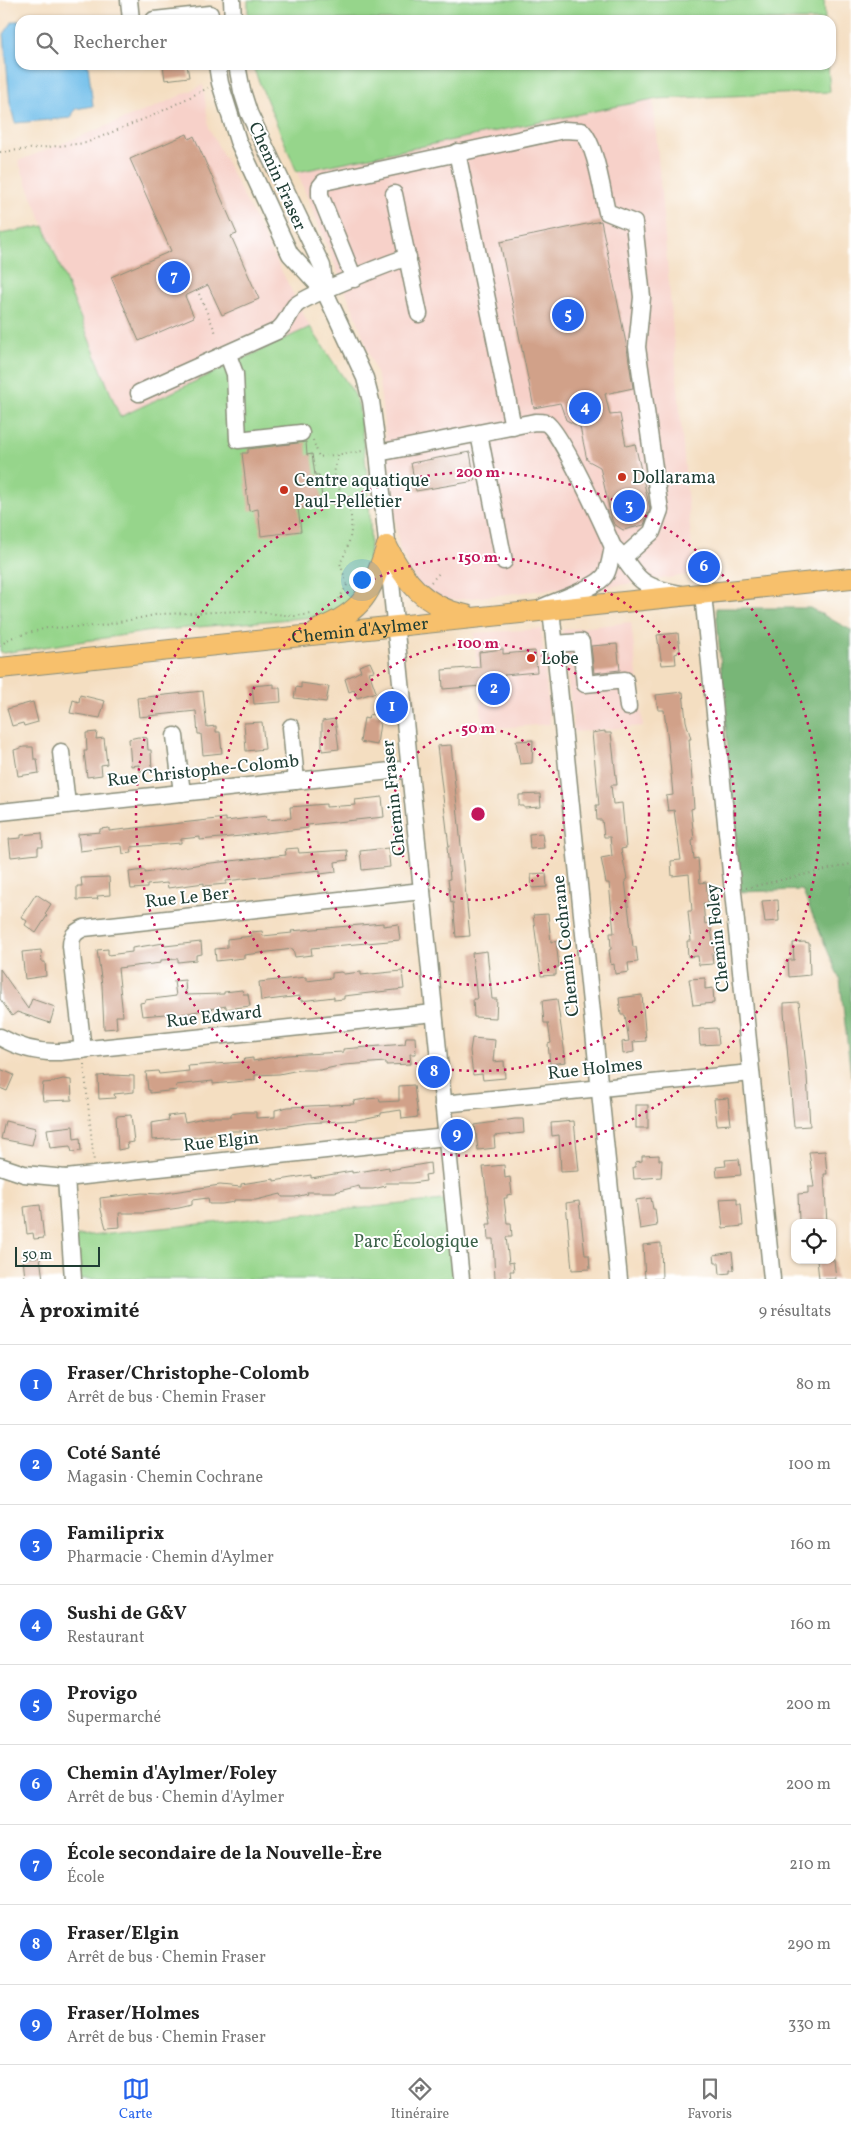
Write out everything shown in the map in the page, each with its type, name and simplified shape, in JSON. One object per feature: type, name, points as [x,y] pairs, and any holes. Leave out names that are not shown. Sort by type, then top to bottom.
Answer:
[{"type":"main road","points":[[387,546],[404,576],[421,596],[442,608],[480,617]]},
{"type":"main road","points":[[302,636],[338,620],[356,609],[364,601],[375,579],[387,546]]},
{"type":"main road","name":"Chemin d'Aylmer","points":[[0,668],[848,578]]},
{"type":"street","points":[[129,0],[130,15]]},
{"type":"street","points":[[232,0],[233,15]]},
{"type":"street","points":[[185,15],[210,11]]},
{"type":"street","name":"Chemin Fraser","points":[[218,70],[222,91],[238,141],[290,254],[325,292]]},
{"type":"street","name":"Chemin Fraser","points":[[238,70],[249,113],[322,266],[325,292],[368,388],[377,450],[461,1279]]},
{"type":"street","points":[[222,91],[242,91]]},
{"type":"street","points":[[354,279],[320,195],[320,187],[324,182],[334,178],[564,130],[582,130],[588,136],[607,212],[634,223],[642,297],[637,347],[660,510],[652,532],[618,552],[602,580],[542,610]]},
{"type":"street","points":[[457,152],[513,427]]},
{"type":"street","points":[[394,194],[419,314]]},
{"type":"street","points":[[139,393],[228,355],[277,331],[286,324],[295,305],[376,268],[408,258]]},
{"type":"street","points":[[228,355],[235,374],[238,440],[301,433]]},
{"type":"street","points":[[377,450],[545,422],[565,449],[618,552],[639,578],[645,583],[694,594]]},
{"type":"street","points":[[480,434],[504,560]]},
{"type":"street","name":"Chemin Foley","points":[[694,594],[733,891],[772,1279]]},
{"type":"street","name":"Chemin Cochrane","points":[[542,610],[555,644],[619,1279]]},
{"type":"street","points":[[555,644],[581,642],[585,684]]},
{"type":"street","points":[[559,687],[625,680],[628,707]]},
{"type":"street","points":[[291,727],[296,780]]},
{"type":"street","points":[[175,736],[182,792]]},
{"type":"street","points":[[62,752],[67,804]]},
{"type":"street","name":"Rue Christophe-Colomb","points":[[0,812],[410,769]]},
{"type":"street","name":"Rue Le Ber","points":[[83,1050],[71,940],[78,931],[84,928],[422,892]]},
{"type":"street","name":"Rue Edward","points":[[0,1037],[21,1048],[46,1053],[434,1013]]},
{"type":"street","name":"Rue Holmes","points":[[443,1104],[751,1073]]},
{"type":"street","name":"Rue Elgin","points":[[0,1166],[24,1174],[66,1178],[446,1137]]},
{"type":"street","points":[[66,1178],[73,1279]]},
{"type":"path","points":[[0,152],[86,143],[156,114],[222,91]]},
{"type":"path","points":[[199,294],[216,333]]},
{"type":"path","points":[[301,433],[313,439],[319,457],[377,450]]},
{"type":"path","points":[[334,604],[340,599],[347,585],[340,563],[351,534],[349,505],[334,478],[338,455]]},
{"type":"path","points":[[427,588],[441,571]]},
{"type":"path","points":[[347,585],[355,587]]},
{"type":"path","points":[[0,646],[10,638],[47,628],[99,626],[160,614],[247,611],[295,616],[313,614]]},
{"type":"path","points":[[733,891],[851,864]]},
{"type":"path","points":[[83,1050],[95,1175]]},
{"type":"shaded area","points":[[203,85],[209,128],[310,327],[120,417],[18,161],[155,107]]},
{"type":"shaded area","points":[[653,99],[694,574],[593,589],[553,589],[453,600],[442,599],[418,584],[399,548],[379,382],[357,319],[297,172]]},
{"type":"shaded area","points":[[631,622],[643,726],[574,732],[562,630]]},
{"type":"shaded area","points":[[541,629],[550,724],[483,729],[474,633]]},
{"type":"green space","points":[[248,0],[824,0],[825,15],[248,15]]},
{"type":"green space","points":[[254,70],[828,70],[830,92],[653,99],[297,172]]},
{"type":"green space","points":[[44,226],[120,417],[310,327],[355,395],[359,407],[369,503],[369,556],[366,577],[359,592],[344,606],[325,616],[152,631],[3,653],[0,651],[0,234]]},
{"type":"green space","points":[[716,608],[810,608],[851,630],[851,1076],[840,980],[802,890],[740,892]]},
{"type":"green space","name":"Parc Écologique","points":[[453,1199],[461,1279],[73,1279],[70,1237]]},
{"type":"water","points":[[13,21],[15,21],[15,70],[89,70],[93,106],[75,109],[71,118],[15,123],[10,103],[4,34]]},
{"type":"building","points":[[164,70],[188,70],[189,77],[165,80]]},
{"type":"building","points":[[187,134],[189,139],[194,136],[237,234],[231,236],[259,299],[222,315],[208,285],[185,296],[194,317],[139,341],[111,277],[171,251],[130,159]]},
{"type":"building","points":[[601,221],[627,348],[633,388],[605,394],[610,415],[620,414],[626,446],[635,444],[650,509],[644,525],[623,530],[614,524],[612,520],[600,467],[587,460],[580,427],[566,420],[560,403],[534,408],[500,242]]},
{"type":"building","name":"Centre aquatique Paul-Pelletier","points":[[306,442],[307,455],[312,454],[315,475],[319,475],[323,505],[298,508],[301,531],[261,536],[258,509],[249,511],[242,453],[248,453],[248,449]]},
{"type":"building","points":[[470,452],[475,481],[416,491],[411,463]]},
{"type":"building","points":[[678,633],[680,650],[675,654],[676,664],[662,665],[657,635]]},
{"type":"building","points":[[617,644],[620,670],[594,673],[591,646]]},
{"type":"building","points":[[503,649],[503,654],[535,651],[537,672],[504,675],[506,701],[483,702],[482,686],[443,689],[442,670],[480,667],[479,652]]},
{"type":"building","points":[[370,662],[374,671],[369,672],[376,692],[357,698],[354,690],[349,692],[345,679],[361,671],[359,666]]},
{"type":"building","points":[[301,683],[329,687],[326,702],[294,698],[296,687],[301,688]]},
{"type":"building","points":[[274,684],[274,688],[280,688],[281,702],[254,704],[252,686]]},
{"type":"building","points":[[203,691],[207,727],[216,726],[216,732],[220,732],[222,753],[203,755],[201,734],[198,734],[196,711],[139,717],[137,698]]},
{"type":"building","points":[[683,692],[686,721],[691,739],[689,739],[694,808],[691,809],[694,840],[692,841],[694,859],[698,858],[700,883],[706,882],[708,903],[703,903],[705,924],[710,923],[715,954],[712,954],[713,964],[699,965],[698,956],[688,957],[687,941],[691,941],[688,911],[692,911],[689,874],[672,876],[671,861],[681,860],[674,810],[668,811],[666,796],[673,795],[664,710],[658,710],[656,695]]},
{"type":"building","points":[[80,695],[105,701],[100,718],[70,713],[73,700],[79,702]]},
{"type":"building","points":[[33,702],[38,722],[24,726],[23,723],[12,726],[7,709]]},
{"type":"building","points":[[369,715],[381,715],[377,745],[360,742],[364,718],[368,719]]},
{"type":"building","points":[[335,719],[339,749],[322,751],[322,721]]},
{"type":"building","points":[[262,722],[265,749],[246,751],[244,723]]},
{"type":"building","points":[[605,731],[605,733],[611,733],[617,785],[611,785],[613,804],[622,803],[626,848],[621,849],[627,879],[625,880],[633,947],[636,947],[638,962],[628,963],[629,972],[615,974],[614,964],[611,965],[609,950],[611,949],[610,933],[614,933],[609,883],[606,883],[601,858],[612,856],[610,837],[604,837],[602,820],[597,820],[596,805],[599,805],[592,733]]},
{"type":"building","points":[[97,732],[96,739],[104,738],[107,764],[101,765],[102,775],[87,777],[84,751],[87,751],[86,733]]},
{"type":"building","points":[[147,738],[148,750],[151,750],[152,771],[139,771],[139,765],[131,766],[129,739]]},
{"type":"building","points":[[533,740],[532,763],[520,764],[516,741]]},
{"type":"building","points":[[451,745],[470,936],[456,937],[453,902],[451,903],[448,879],[450,879],[447,847],[449,847],[437,746]]},
{"type":"building","points":[[33,747],[34,759],[37,759],[39,773],[18,776],[14,750]]},
{"type":"building","points":[[540,794],[541,807],[524,808],[524,806],[519,806],[519,795]]},
{"type":"building","points":[[382,797],[384,817],[308,825],[308,828],[241,836],[200,840],[200,837],[181,839],[181,843],[131,847],[132,853],[123,854],[122,846],[80,851],[78,834],[100,832],[100,829],[109,828],[109,831],[226,818],[226,821],[266,816],[267,820],[291,818],[290,807],[326,804],[326,807],[356,805],[355,800]]},
{"type":"building","points":[[42,833],[43,847],[38,847],[38,854],[11,857],[9,839],[21,838],[21,835]]},
{"type":"building","points":[[542,833],[544,848],[530,849],[529,834]]},
{"type":"building","points":[[298,848],[299,853],[347,850],[348,860],[335,862],[336,872],[320,874],[320,870],[226,881],[226,884],[204,886],[204,883],[168,888],[167,883],[147,885],[147,888],[131,889],[129,872],[145,870],[145,873],[202,864],[286,855],[285,849]]},
{"type":"building","points":[[388,848],[390,867],[362,870],[360,851]]},
{"type":"building","points":[[546,873],[547,887],[532,888],[531,874]]},
{"type":"building","points":[[109,877],[110,895],[97,896],[98,899],[77,900],[77,886],[82,886],[81,878]]},
{"type":"building","points":[[36,894],[51,904],[45,914],[47,916],[36,933],[25,925],[27,921],[21,917]]},
{"type":"building","points":[[778,900],[779,921],[765,922],[762,901]]},
{"type":"building","points":[[548,914],[551,942],[556,941],[559,967],[556,967],[556,975],[541,976],[533,915]]},
{"type":"building","points":[[383,923],[383,926],[398,924],[400,940],[311,948],[312,955],[295,957],[293,949],[244,955],[244,958],[216,961],[215,949],[227,948],[227,939],[252,936],[251,932],[262,931],[263,936],[292,933],[291,931]]},
{"type":"building","points":[[201,942],[202,954],[196,955],[196,960],[178,962],[178,959],[161,960],[161,963],[118,968],[123,1016],[116,1016],[117,1028],[104,1029],[102,985],[97,950],[108,949],[108,955],[132,952],[132,948],[164,943],[165,946]]},
{"type":"building","points":[[793,943],[809,943],[810,975],[789,977],[788,960],[794,960]]},
{"type":"building","points":[[41,950],[42,962],[45,962],[46,976],[25,979],[22,952]]},
{"type":"building","points":[[487,951],[492,999],[497,999],[496,1018],[474,1017],[473,999],[477,999],[472,953]]},
{"type":"building","points":[[0,969],[28,1009],[32,999],[55,1007],[50,1023],[17,1012],[12,1016],[0,999]]},
{"type":"building","points":[[402,971],[404,989],[344,996],[344,999],[334,1000],[334,997],[301,1001],[300,996],[261,1001],[259,982],[306,977],[306,981],[332,978],[332,973],[341,972],[344,974],[361,972],[361,975]]},
{"type":"building","points":[[705,978],[705,989],[713,988],[714,1003],[693,1005],[689,979]]},
{"type":"building","points":[[185,980],[186,995],[224,994],[224,992],[242,990],[243,994],[248,994],[250,1006],[226,1009],[226,1006],[177,1015],[177,1013],[142,1016],[140,1003],[145,1002],[145,1000],[176,996],[174,981]]},
{"type":"building","points":[[642,995],[646,1041],[633,1042],[634,1052],[623,1054],[622,1042],[629,1041],[625,1015],[621,1015],[619,998]]},
{"type":"building","points":[[557,999],[566,1062],[550,1064],[548,1044],[551,1043],[548,1023],[544,1023],[542,1001]]},
{"type":"building","points":[[799,1002],[810,1126],[794,1127],[784,1003]]},
{"type":"building","points":[[717,1028],[719,1044],[700,1045],[699,1029]]},
{"type":"building","points":[[406,1037],[415,1037],[416,1054],[410,1054],[411,1064],[386,1065],[386,1062],[344,1065],[320,1070],[299,1070],[279,1074],[255,1075],[255,1080],[213,1084],[213,1081],[176,1085],[177,1090],[150,1093],[150,1090],[148,1090],[146,1072],[158,1071],[159,1074],[189,1071],[188,1066],[242,1062],[245,1059],[253,1058],[253,1061],[288,1055],[343,1052],[343,1049],[405,1044]]},
{"type":"building","points":[[472,1038],[495,1040],[493,1062],[504,1061],[505,1078],[483,1080],[482,1074],[473,1075],[470,1051]]},
{"type":"building","points":[[0,1069],[14,1075],[7,1091],[0,1088]]},
{"type":"building","points":[[98,1076],[134,1076],[134,1092],[114,1094],[115,1098],[99,1099]]},
{"type":"building","points":[[63,1079],[71,1080],[72,1100],[43,1101],[43,1083]]},
{"type":"building","points":[[414,1085],[418,1117],[402,1119],[401,1110],[381,1113],[381,1115],[357,1120],[307,1123],[256,1131],[228,1131],[198,1137],[152,1140],[151,1123],[169,1120],[168,1116],[183,1114],[185,1122],[208,1117],[231,1117],[231,1114],[243,1112],[256,1112],[256,1118],[275,1117],[275,1110],[288,1107],[354,1104],[353,1101],[379,1098],[380,1102],[399,1101],[399,1086]]},
{"type":"building","points":[[728,1098],[731,1124],[717,1125],[714,1099]]},
{"type":"building","points":[[636,1105],[648,1105],[648,1128],[636,1128]]},
{"type":"building","points":[[131,1115],[134,1142],[127,1143],[128,1148],[118,1150],[116,1116]]},
{"type":"building","points":[[523,1119],[524,1133],[494,1136],[495,1148],[478,1150],[475,1125]]},
{"type":"building","points":[[5,1121],[36,1128],[32,1145],[1,1139]]},
{"type":"building","points":[[574,1121],[579,1171],[561,1172],[559,1135],[552,1136],[551,1123]]},
{"type":"building","points":[[73,1126],[74,1139],[80,1138],[81,1151],[72,1152],[70,1146],[50,1148],[47,1129]]},
{"type":"building","points":[[825,1151],[827,1174],[824,1174],[827,1219],[799,1219],[798,1194],[808,1193],[808,1187],[814,1187],[809,1152]]},
{"type":"building","points":[[659,1155],[659,1160],[662,1160],[661,1177],[634,1179],[633,1167],[635,1167],[635,1162],[642,1161],[642,1156]]},
{"type":"building","points":[[739,1159],[741,1175],[717,1177],[716,1167],[726,1166],[725,1160]]},
{"type":"building","points":[[430,1163],[431,1174],[425,1175],[426,1181],[385,1183],[386,1186],[373,1189],[360,1189],[359,1186],[335,1192],[307,1192],[308,1194],[295,1197],[282,1197],[281,1194],[256,1200],[234,1200],[234,1202],[222,1204],[209,1204],[208,1198],[192,1200],[192,1205],[179,1208],[144,1213],[119,1213],[120,1227],[106,1228],[101,1210],[100,1198],[142,1193],[159,1194],[220,1185],[241,1187],[241,1184],[274,1179],[274,1181],[311,1175],[311,1178],[389,1167],[389,1170]]},
{"type":"building","points":[[504,1165],[505,1178],[510,1177],[512,1194],[504,1198],[507,1223],[511,1223],[512,1237],[506,1237],[509,1263],[513,1262],[514,1271],[510,1271],[511,1279],[495,1279],[493,1239],[488,1239],[487,1224],[491,1224],[483,1167]]},
{"type":"building","points":[[651,1198],[653,1209],[655,1209],[657,1226],[640,1229],[636,1200]]},
{"type":"building","points":[[737,1198],[737,1204],[741,1204],[743,1226],[723,1228],[720,1199]]},
{"type":"building","points":[[579,1201],[585,1255],[589,1255],[590,1269],[572,1270],[566,1203]]},
{"type":"building","points":[[40,1205],[44,1238],[34,1239],[33,1233],[27,1234],[24,1207]]},
{"type":"building","points":[[661,1243],[662,1279],[645,1279],[643,1245]]},
{"type":"building","points":[[732,1252],[734,1270],[730,1270],[730,1273],[720,1274],[719,1263],[715,1263],[714,1255]]},
{"type":"building","points":[[40,1257],[43,1279],[25,1279],[23,1258]]},
{"type":"building","points":[[817,1264],[834,1264],[836,1279],[819,1279]]},
{"type":"place","name":"École secondaire de la Nouvelle-Ère","points":[[174,277]]},
{"type":"place","name":"Provigo","points":[[568,315]]},
{"type":"place","name":"Sushi de G&V","points":[[585,408]]},
{"type":"place","name":"Dollarama","points":[[622,477]]},
{"type":"place","name":"Centre aquatique Paul-Pelletier","points":[[284,490]]},
{"type":"place","name":"Familiprix","points":[[629,506]]},
{"type":"place","name":"Chemin d'Aylmer/Foley","points":[[704,567]]},
{"type":"place","name":"Lobe","points":[[531,658]]},
{"type":"place","name":"Coté Santé","points":[[494,689]]},
{"type":"place","name":"Fraser/Christophe-Colomb","points":[[392,707]]},
{"type":"place","name":"Fraser/Elgin","points":[[434,1072]]},
{"type":"place","name":"Fraser/Holmes","points":[[457,1135]]}]
